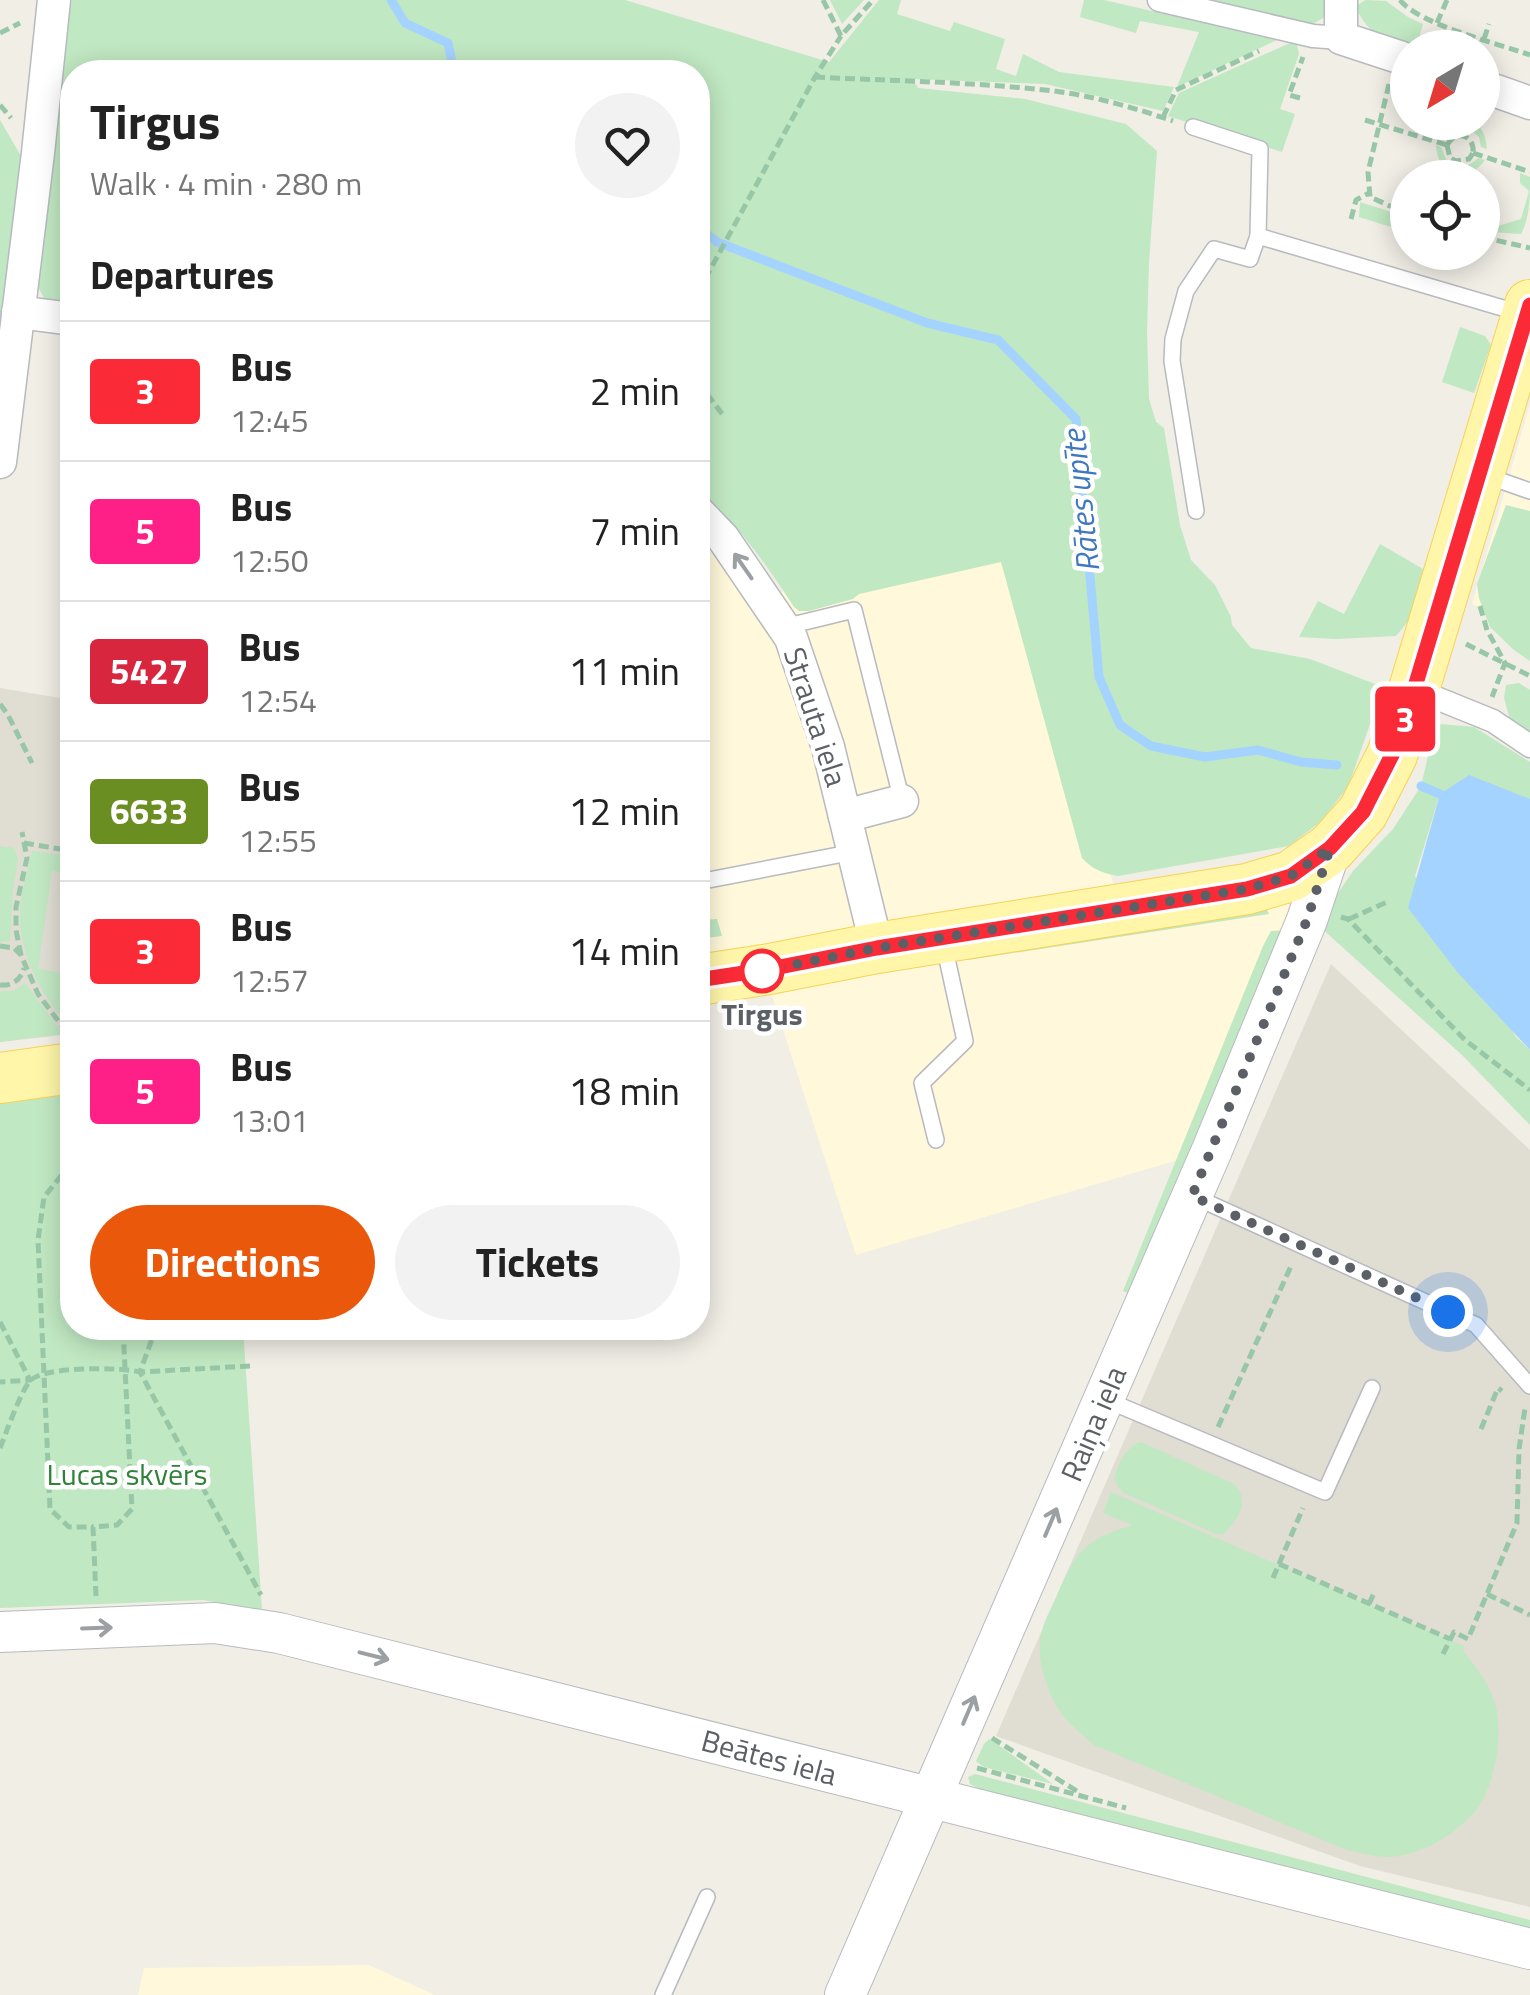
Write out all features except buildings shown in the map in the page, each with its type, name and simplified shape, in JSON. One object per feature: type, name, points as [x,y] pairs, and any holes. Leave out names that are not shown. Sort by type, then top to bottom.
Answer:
[{"type":"main road","points":[[710,978],[1247,889],[1291,876],[1330,848],[1363,812],[1392,755],[1528,310]]},
{"type":"main road","points":[[0,1078],[60,1084]]},
{"type":"street","points":[[0,462],[54,0]]},
{"type":"street","points":[[1160,0],[1390,55]]},
{"type":"street","points":[[1317,35],[1341,0]]},
{"type":"street","points":[[1500,92],[1530,103]]},
{"type":"street","points":[[18,312],[60,317]]},
{"type":"street","name":"Strauta iela","points":[[710,524],[787,635],[828,747],[877,948]]},
{"type":"street","points":[[1414,690],[1493,722],[1530,746]]},
{"type":"street","points":[[845,816],[902,802]]},
{"type":"street","name":"Raiņa iela","points":[[845,1995],[1192,1196],[1307,920],[1330,848]]},
{"type":"street","name":"Beātes iela","points":[[0,1632],[215,1624],[279,1633],[1530,1950]]},
{"type":"lane","points":[[1193,127],[1260,149],[1258,236],[1250,259],[1214,249],[1186,291],[1173,340],[1172,361],[1196,511]]},
{"type":"lane","points":[[1258,236],[1528,310]]},
{"type":"lane","points":[[1478,473],[1530,491]]},
{"type":"lane","points":[[787,635],[854,610],[902,802]]},
{"type":"lane","points":[[710,880],[854,852]]},
{"type":"lane","points":[[936,1140],[922,1083],[965,1040],[942,938]]},
{"type":"lane","points":[[1192,1196],[1476,1325],[1529,1385]]},
{"type":"lane","points":[[1104,1398],[1325,1492],[1372,1388]]},
{"type":"lane","points":[[663,1995],[706,1897]]},
{"type":"path","points":[[824,0],[842,36]]},
{"type":"path","points":[[710,270],[814,81],[842,36],[872,0]]},
{"type":"path","points":[[1400,0],[1407,9],[1458,30]]},
{"type":"path","points":[[1437,23],[1450,0]]},
{"type":"path","points":[[1488,30],[1490,24]]},
{"type":"path","points":[[814,81],[964,84],[1057,91],[1167,118],[1176,90],[1317,35]]},
{"type":"path","points":[[1300,98],[1289,96],[1317,35]]},
{"type":"path","points":[[1500,44],[1530,54]]},
{"type":"path","points":[[1390,93],[1368,172],[1370,197],[1390,206]]},
{"type":"path","points":[[1366,120],[1447,144]]},
{"type":"path","points":[[1464,135],[1474,146],[1473,153],[1456,161],[1450,158],[1447,144],[1450,138],[1464,135]]},
{"type":"path","points":[[1473,153],[1530,172]]},
{"type":"path","points":[[1352,220],[1356,200],[1370,192]]},
{"type":"path","points":[[1500,241],[1530,248]]},
{"type":"path","points":[[710,398],[723,415]]},
{"type":"path","points":[[1477,598],[1487,630],[1506,663]]},
{"type":"path","points":[[1457,641],[1530,676]]},
{"type":"path","points":[[1483,718],[1506,663]]},
{"type":"path","points":[[0,704],[32,763]]},
{"type":"path","points":[[22,832],[27,858],[16,907],[16,930],[24,965],[38,994],[60,1023]]},
{"type":"path","points":[[24,843],[60,849]]},
{"type":"path","points":[[1387,902],[1348,919],[1465,1040],[1530,1090]]},
{"type":"path","points":[[0,946],[14,948],[21,954]]},
{"type":"path","points":[[0,985],[16,982],[24,965]]},
{"type":"path","points":[[60,1178],[44,1198],[38,1240],[50,1508],[69,1527],[116,1526],[132,1508],[124,1340]]},
{"type":"path","points":[[1210,1444],[1292,1264]]},
{"type":"path","points":[[0,1322],[30,1380]]},
{"type":"path","points":[[152,1340],[140,1372],[279,1633]]},
{"type":"path","points":[[0,1382],[30,1380],[44,1373],[250,1366]]},
{"type":"path","points":[[0,1448],[30,1380]]},
{"type":"path","points":[[1443,1654],[1454,1632],[1468,1639],[1517,1523],[1519,1453],[1529,1385]]},
{"type":"path","points":[[1481,1429],[1498,1388],[1511,1398]]},
{"type":"path","points":[[1519,1453],[1530,1455]]},
{"type":"path","points":[[1272,1578],[1312,1486]]},
{"type":"path","points":[[93,1527],[98,1628]]},
{"type":"path","points":[[1279,1564],[1450,1639]]},
{"type":"path","points":[[1370,1604],[1374,1591]]},
{"type":"path","points":[[1487,1594],[1530,1615]]},
{"type":"path","points":[[986,1734],[1086,1798]]},
{"type":"shaded area","points":[[1530,404],[1530,634],[1472,604]]},
{"type":"shaded area","points":[[710,527],[764,595],[1028,548],[1120,911],[1331,848],[1212,1150],[856,1255],[764,971],[710,978]]},
{"type":"shaded area","points":[[0,688],[60,698],[60,1035],[0,1042]]},
{"type":"shaded area","points":[[1331,964],[1530,1150],[1530,1907],[1360,1866],[996,1736]]},
{"type":"shaded area","points":[[369,1965],[435,1995],[138,1995],[144,1968]]},
{"type":"green space","points":[[72,0],[625,0],[829,62],[879,0],[901,0],[897,14],[950,31],[954,22],[1005,39],[996,69],[1016,76],[1023,54],[1059,72],[1174,87],[1163,111],[1045,84],[913,79],[918,88],[1025,99],[1126,124],[1157,151],[1149,263],[1149,399],[1156,422],[1164,428],[1180,525],[1191,560],[1215,585],[1232,625],[1251,648],[1310,659],[1383,687],[1348,787],[1320,822],[1289,846],[1118,876],[1107,873],[1082,858],[1001,562],[859,594],[809,611],[794,607],[750,545],[710,501],[710,60],[63,60]]},
{"type":"green space","points":[[830,0],[864,0],[842,24]]},
{"type":"green space","points":[[1084,0],[1104,0],[1277,40],[1177,87],[1199,32],[1140,21],[1136,33],[1080,17]]},
{"type":"green space","points":[[1210,0],[1330,2],[1323,18],[1313,24]]},
{"type":"green space","points":[[1366,0],[1386,1],[1423,24],[1421,30],[1390,30],[1390,42],[1387,41],[1365,23],[1355,6]]},
{"type":"green space","points":[[1292,42],[1299,54],[1280,109],[1295,114],[1282,152],[1168,116],[1179,93]]},
{"type":"green space","points":[[60,81],[60,302],[45,300],[36,283]]},
{"type":"green space","points":[[0,120],[29,170],[0,364]]},
{"type":"green space","points":[[1436,145],[1441,147],[1446,160],[1440,160]]},
{"type":"green space","points":[[1520,173],[1530,177],[1528,214],[1521,234],[1500,233],[1500,225],[1521,219],[1529,191],[1520,183]]},
{"type":"green space","points":[[1360,202],[1390,212],[1390,227],[1359,217]]},
{"type":"green space","points":[[1460,327],[1485,336],[1491,345],[1474,393],[1442,382]]},
{"type":"green space","points":[[1506,505],[1530,511],[1530,661],[1490,627],[1479,598],[1477,584]]},
{"type":"green space","points":[[1380,544],[1423,569],[1409,620],[1396,636],[1299,637],[1318,601],[1344,614]]},
{"type":"green space","points":[[1519,683],[1530,690],[1530,732],[1510,720],[1504,698],[1506,685]]},
{"type":"green space","points":[[1441,724],[1474,727],[1530,762],[1530,799],[1440,794],[1415,876],[1516,1037],[1530,1050],[1530,1125],[1462,1055],[1319,926],[1353,871],[1393,829],[1421,786],[1434,731]]},
{"type":"green space","points":[[0,846],[14,848],[18,859],[10,941],[0,942]]},
{"type":"green space","points":[[32,851],[60,854],[60,872],[52,871],[38,969],[60,973],[60,1014],[43,991],[24,946],[20,906]]},
{"type":"green space","points":[[1266,908],[1269,914],[968,960],[966,953]]},
{"type":"green space","points":[[710,919],[717,919],[722,936],[710,938]]},
{"type":"green space","points":[[1287,930],[1137,1297],[1123,1291],[1263,946],[1271,931]]},
{"type":"green space","points":[[25,983],[60,1034],[0,1042],[0,991],[14,991]]},
{"type":"green space","name":"Lucas skvērs","points":[[60,1091],[60,1340],[244,1340],[262,1610],[203,1600],[0,1608],[0,1100]]},
{"type":"green space","points":[[1141,1442],[1234,1484],[1242,1503],[1238,1516],[1224,1534],[1216,1534],[1118,1487],[1114,1478],[1121,1461],[1130,1448]]},
{"type":"green space","points":[[1111,1492],[1464,1646],[1463,1651],[1489,1689],[1498,1716],[1493,1774],[1476,1810],[1448,1835],[1425,1848],[1400,1856],[1374,1856],[1349,1851],[1094,1745],[1068,1722],[1056,1704],[1043,1673],[1040,1641],[1043,1626],[1077,1557],[1093,1542],[1133,1525],[1103,1513]]},
{"type":"green space","points":[[989,1739],[1053,1784],[984,1767],[976,1761]]},
{"type":"green space","points":[[975,1774],[1530,1920],[1530,1933],[985,1792],[970,1784],[968,1777]]},
{"type":"water","points":[[1469,775],[1530,799],[1530,1050],[1458,973],[1408,908],[1440,794]]},
{"type":"waterway","name":"Rātes upīte","points":[[391,0],[405,23],[448,43],[452,60]]},
{"type":"waterway","name":"Rātes upīte","points":[[710,236],[927,323],[998,340],[1076,419],[1099,677],[1120,725],[1151,746],[1205,757],[1258,750],[1301,762],[1337,765]]},
{"type":"waterway","name":"Rātes upīte","points":[[1421,786],[1440,794]]},
{"type":"bus line","name":"3","points":[[710,978],[1247,889],[1291,876],[1330,848],[1363,812],[1392,755],[1530,305]]},
{"type":"place","name":"Tirgus","points":[[762,971]]},
{"type":"route","points":[[762,971],[877,948],[1247,889],[1291,876],[1330,848],[1307,920],[1192,1196],[1448,1312]]}]
